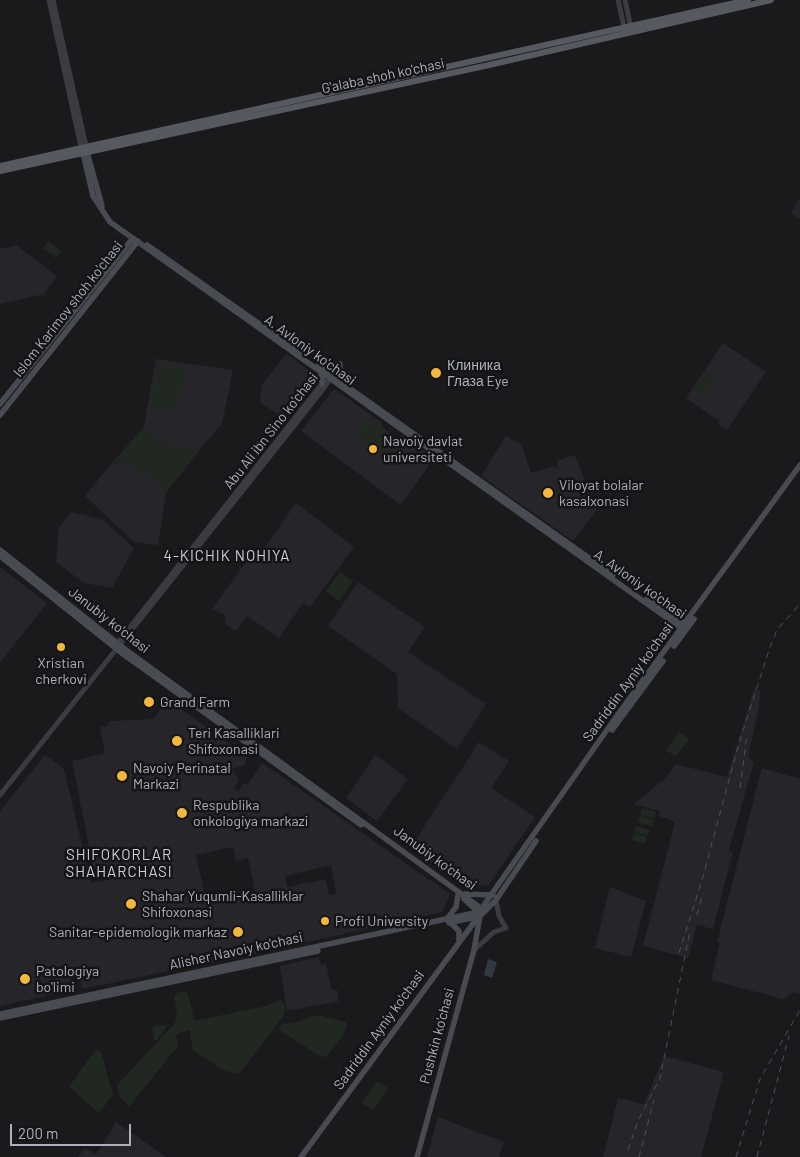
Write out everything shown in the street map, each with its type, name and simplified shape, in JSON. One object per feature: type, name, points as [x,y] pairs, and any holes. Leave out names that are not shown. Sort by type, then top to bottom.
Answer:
[{"type":"main road","name":"G'alaba shoh ko'chasi","points":[[0,166],[350,96],[748,0]]},
{"type":"main road","name":"G'alaba shoh ko'chasi","points":[[628,29],[771,0]]},
{"type":"main road","name":"G'alaba shoh ko'chasi","points":[[0,171],[84,149]]},
{"type":"main road","name":"A. Avloniy ko'chasi","points":[[84,149],[98,206],[110,222],[686,627]]},
{"type":"main road","name":"Islom Karimov shoh ko'chasi","points":[[0,404],[136,239]]},
{"type":"main road","name":"Islom Karimov shoh ko'chasi","points":[[0,415],[136,239]]},
{"type":"main road","points":[[340,364],[339,383],[324,385],[327,375],[340,364]]},
{"type":"main road","name":"Sadriddin Ayniy ko'chasi","points":[[494,898],[616,717],[686,627],[694,613],[800,465]]},
{"type":"main road","name":"Sadriddin Ayniy ko'chasi","points":[[301,1157],[459,942],[494,898],[614,727],[800,471]]},
{"type":"main road","name":"Janubiy ko'chasi","points":[[0,550],[117,646]]},
{"type":"main road","name":"Janubiy ko'chasi","points":[[0,556],[117,646],[460,894],[470,904],[478,917]]},
{"type":"main road","points":[[674,640],[675,631],[672,618],[694,613]]},
{"type":"main road","points":[[459,942],[459,931],[448,921],[456,907],[460,894],[494,898]]},
{"type":"main road","name":"Alisher Navoiy ko'chasi","points":[[0,1014],[448,921],[478,917]]},
{"type":"main road","name":"Pushkin ko'chasi","points":[[417,1157],[474,950],[478,917]]},
{"type":"main road","name":"Alisher Navoiy ko'chasi","points":[[0,1018],[448,921]]},
{"type":"street","name":"A. Avloniy ko'chasi","points":[[49,0],[84,149]]},
{"type":"street","name":"A. Avloniy ko'chasi","points":[[53,0],[84,149]]},
{"type":"street","points":[[618,0],[628,29]]},
{"type":"street","points":[[624,0],[628,29]]},
{"type":"street","name":"Abu Ali ibn Sino ko'chasi","points":[[0,795],[324,385],[327,375]]},
{"type":"street","name":"Abu Ali ibn Sino ko'chasi","points":[[0,790],[117,646]]},
{"type":"street","points":[[474,950],[494,932],[506,928],[499,916],[494,898]]},
{"type":"shaded area","points":[[800,198],[800,219],[791,213]]},
{"type":"shaded area","points":[[48,241],[61,251],[56,258],[43,248]]},
{"type":"shaded area","points":[[16,245],[57,276],[44,294],[0,304],[0,249]]},
{"type":"shaded area","points":[[723,343],[766,372],[727,430],[718,424],[719,421],[686,398]]},
{"type":"shaded area","points":[[286,354],[315,375],[283,418],[260,402],[261,386]]},
{"type":"shaded area","points":[[156,359],[233,370],[222,424],[201,448],[173,451],[144,427]]},
{"type":"shaded area","points":[[158,364],[185,369],[178,412],[151,407]]},
{"type":"shaded area","points":[[707,371],[717,378],[704,396],[694,389]]},
{"type":"shaded area","name":"Navoiy davlat universiteti","points":[[334,389],[381,422],[382,427],[399,439],[402,435],[434,458],[401,505],[301,431]]},
{"type":"shaded area","points":[[368,417],[399,441],[386,457],[355,434]]},
{"type":"shaded area","points":[[144,427],[173,451],[201,448],[166,493],[154,478],[127,462],[111,464]]},
{"type":"shaded area","name":"Viloyat bolalar kasalxonasi","points":[[506,436],[522,445],[531,473],[553,466],[558,469],[557,461],[575,455],[596,511],[573,541],[481,476]]},
{"type":"shaded area","points":[[127,462],[154,478],[166,493],[158,545],[134,542],[85,496],[111,464]]},
{"type":"shaded area","points":[[296,503],[354,547],[310,607],[303,603],[279,638],[247,616],[236,631],[226,625],[225,615],[212,609],[248,559],[254,563]]},
{"type":"shaded area","points":[[71,512],[102,519],[134,548],[112,588],[84,583],[56,562],[59,528]]},
{"type":"shaded area","points":[[0,567],[47,603],[0,663]]},
{"type":"shaded area","points":[[340,572],[353,581],[339,601],[326,591]]},
{"type":"shaded area","points":[[358,582],[425,627],[408,652],[486,704],[457,749],[398,708],[397,674],[328,626]]},
{"type":"shaded area","points":[[754,689],[760,690],[759,706],[748,757],[754,762],[729,850],[733,852],[713,929],[697,925],[688,958],[643,946],[675,822],[659,816],[660,811],[633,804],[666,778],[676,764],[727,777]]},
{"type":"shaded area","points":[[168,700],[247,756],[245,765],[232,769],[239,779],[234,789],[238,792],[244,783],[247,785],[262,763],[450,894],[442,912],[268,951],[82,989],[79,976],[71,978],[73,990],[0,1006],[0,811],[45,755],[62,767],[65,773],[91,883],[152,872],[150,866],[95,877],[72,761],[105,753],[100,727],[107,726],[110,721],[153,719]],"holes":[[[233,847],[236,861],[248,858],[256,894],[207,904],[196,855]],[[331,865],[336,894],[329,895],[326,879],[287,887],[285,876]]]},
{"type":"shaded area","points":[[679,732],[689,739],[676,757],[666,750]]},
{"type":"shaded area","points":[[479,742],[509,761],[491,788],[535,817],[488,886],[464,884],[411,847]]},
{"type":"shaded area","points":[[375,755],[408,779],[377,821],[346,798]]},
{"type":"shaded area","points":[[762,768],[800,779],[800,994],[794,992],[783,999],[711,980],[720,943],[717,942]]},
{"type":"shaded area","points":[[642,808],[656,812],[654,819],[640,815]]},
{"type":"shaded area","points":[[640,816],[654,820],[652,826],[638,822]]},
{"type":"shaded area","points":[[636,826],[649,830],[648,836],[634,832]]},
{"type":"shaded area","points":[[633,833],[647,837],[645,844],[632,840]]},
{"type":"shaded area","points":[[610,887],[646,901],[631,957],[595,948]]},
{"type":"shaded area","points":[[319,957],[321,965],[326,964],[332,990],[337,990],[339,1001],[287,1011],[280,966]]},
{"type":"shaded area","points":[[488,959],[497,962],[492,978],[484,975]]},
{"type":"shaded area","points":[[187,991],[194,1019],[199,1020],[266,1006],[280,1000],[284,1004],[285,1014],[239,1074],[225,1071],[193,1050],[189,1030],[178,1033],[176,1036],[178,1046],[129,1107],[120,1097],[117,1085],[175,1023],[177,1015],[174,996],[177,993]]},
{"type":"shaded area","points":[[314,1016],[346,1022],[347,1025],[343,1036],[326,1057],[320,1056],[279,1030],[281,1024],[294,1023]]},
{"type":"shaded area","points":[[169,1024],[155,1042],[152,1027]]},
{"type":"shaded area","points":[[96,1049],[101,1052],[113,1095],[99,1113],[69,1087]]},
{"type":"shaded area","points":[[664,1056],[724,1072],[701,1157],[603,1157],[618,1098],[644,1104]]},
{"type":"shaded area","points":[[377,1081],[388,1088],[373,1110],[362,1103]]},
{"type":"shaded area","points":[[438,1117],[504,1142],[499,1157],[427,1157]]},
{"type":"shaded area","points":[[116,1122],[166,1157],[78,1157],[85,1148],[96,1155]]},
{"type":"railway","points":[[679,953],[702,880],[739,743],[770,647],[777,630],[800,604]]},
{"type":"railway","points":[[740,788],[747,735]]},
{"type":"railway","points":[[697,915],[703,893]]},
{"type":"railway","points":[[628,1150],[638,1121],[660,1078],[690,931]]},
{"type":"railway","points":[[736,1157],[760,1079],[800,1010]]},
{"type":"railway","points":[[757,1157],[789,1036]]},
{"type":"railway","points":[[639,1157],[654,1100]]},
{"type":"place","name":"Клиника Глаза Eye","points":[[436,373]]},
{"type":"place","name":"Navoiy davlat universiteti","points":[[373,449]]},
{"type":"place","name":"Viloyat bolalar kasalxonasi","points":[[548,493]]},
{"type":"place","name":"Xristian cherkovi","points":[[61,647]]},
{"type":"place","name":"Grand Farm","points":[[149,702]]},
{"type":"place","name":"Teri Kasalliklari Shifoxonasi","points":[[177,741]]},
{"type":"place","name":"Navoiy Perinatal Markazi","points":[[122,776]]},
{"type":"place","name":"Respublika onkologiya markazi","points":[[182,813]]},
{"type":"place","name":"Shahar Yuqumli-Kasalliklar Shifoxonasi","points":[[131,904]]},
{"type":"place","name":"Profi University","points":[[325,921]]},
{"type":"place","name":"Sanitar-epidemologik markaz","points":[[238,932]]},
{"type":"place","name":"Patologiya bo'limi","points":[[25,979]]},
{"type":"district","name":"4-KICHIK NOHIYA","points":[[227,556]]},
{"type":"district","name":"SHIFOKORLAR SHAHARCHASI","points":[[119,864]]}]
